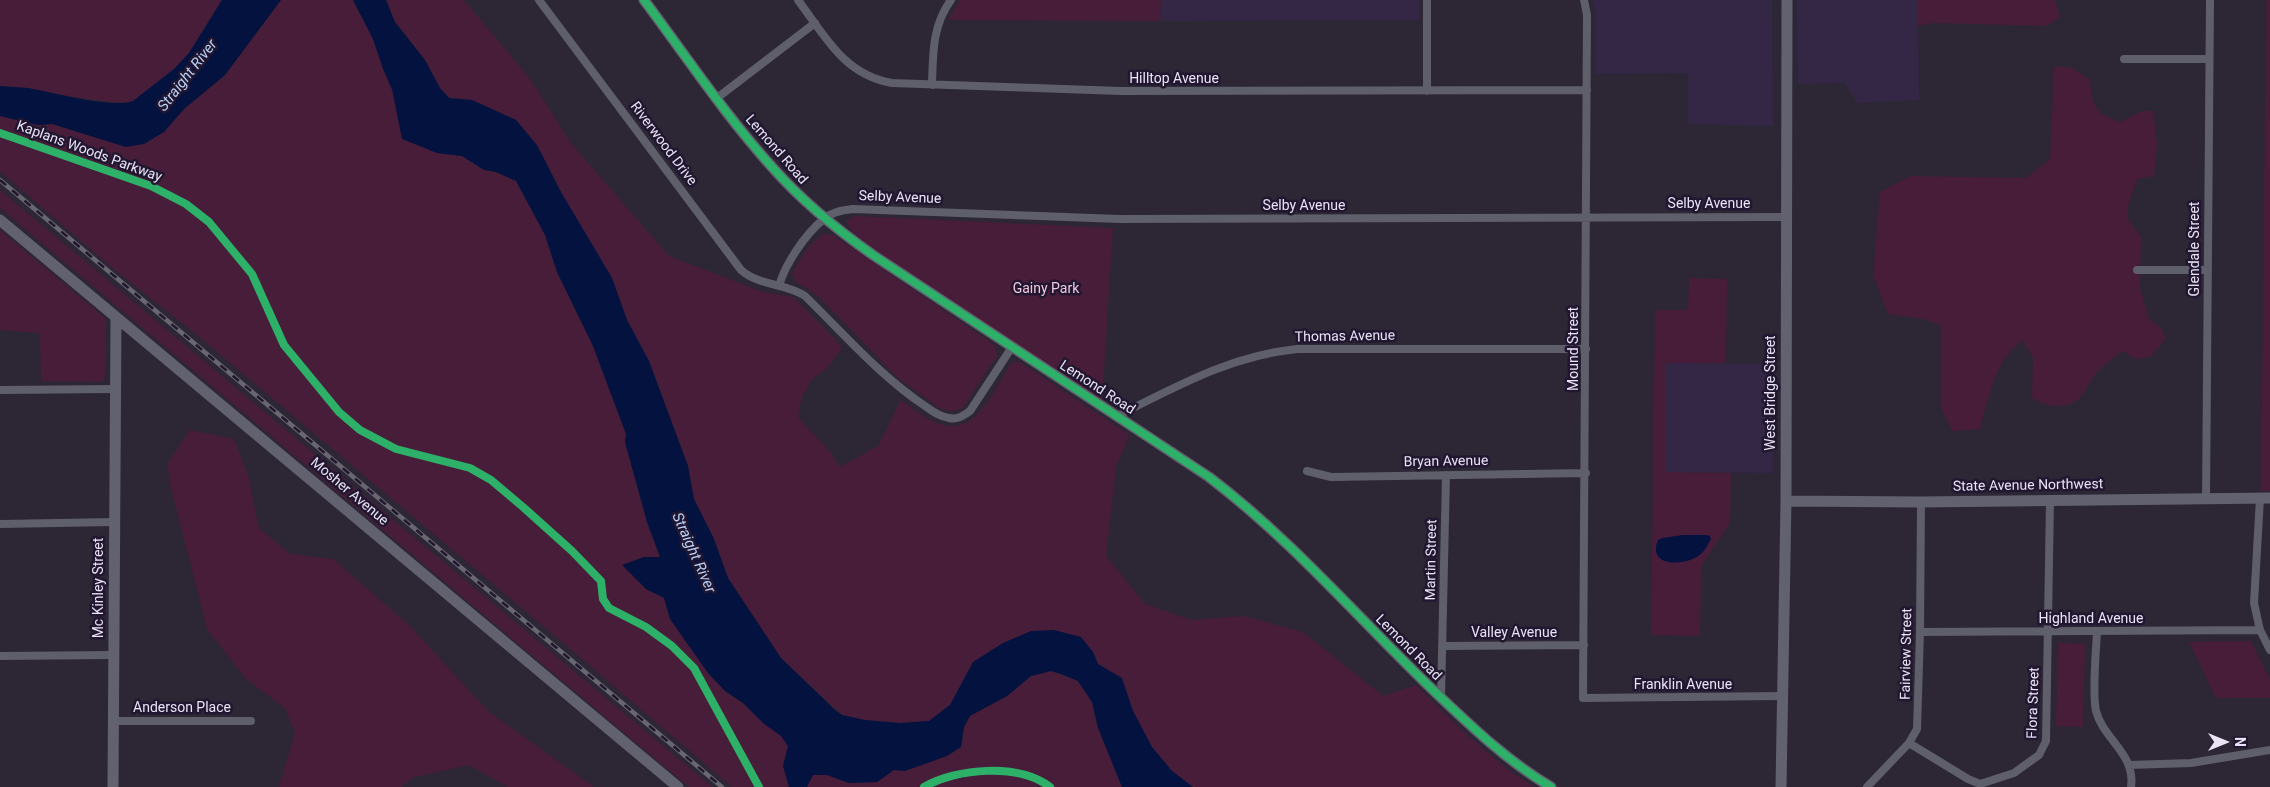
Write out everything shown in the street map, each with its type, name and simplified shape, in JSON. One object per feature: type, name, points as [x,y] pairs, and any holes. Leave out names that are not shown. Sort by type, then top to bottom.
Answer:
[{"type":"street","name":"Riverwood Drive","points":[[539,0],[741,270],[756,280],[797,291],[805,296],[888,379],[943,417],[956,418],[970,411],[1012,348]]},
{"type":"street","name":"Lemond Road","points":[[644,0],[717,98],[773,168],[824,218],[873,255],[1209,477],[1276,532],[1480,735],[1551,787]]},
{"type":"street","name":"Hilltop Avenue","points":[[798,0],[838,53],[858,72],[881,81],[932,85],[1121,92],[1587,90]]},
{"type":"street","points":[[932,85],[936,29],[941,16],[952,0]]},
{"type":"street","points":[[1427,0],[1427,90]]},
{"type":"street","name":"Mound Street","points":[[1583,698],[1587,217],[1587,15],[1584,0]]},
{"type":"street","name":"West Bridge Street","points":[[1781,787],[1786,501],[1787,0]]},
{"type":"street","name":"Glendale Street","points":[[2206,499],[2210,0]]},
{"type":"street","points":[[717,98],[815,23]]},
{"type":"street","points":[[2124,59],[2209,59]]},
{"type":"street","name":"Selby Avenue","points":[[824,218],[836,212],[853,209],[1119,219],[1786,217]]},
{"type":"street","points":[[779,286],[793,255],[824,218]]},
{"type":"street","name":"Mosher Avenue","points":[[0,220],[678,787]]},
{"type":"street","points":[[2137,270],[2208,270]]},
{"type":"street","name":"Mc Kinley Street","points":[[113,787],[116,318]]},
{"type":"street","name":"Thomas Avenue","points":[[1117,416],[1207,371],[1231,362],[1272,352],[1297,349],[1586,349]]},
{"type":"street","points":[[0,390],[115,389]]},
{"type":"street","name":"Bryan Avenue","points":[[1307,472],[1331,477],[1586,473]]},
{"type":"street","name":"Martin Street","points":[[1441,698],[1446,474]]},
{"type":"street","points":[[2265,498],[2254,603],[2260,630],[2270,650]]},
{"type":"street","name":"State Avenue Northwest","points":[[1786,501],[1921,502],[2265,498]]},
{"type":"street","name":"Flora Street","points":[[1909,743],[1975,785],[2009,776],[2043,751],[2046,741],[2050,501]]},
{"type":"street","name":"Fairview Street","points":[[1867,787],[1909,743],[1918,722],[1921,502]]},
{"type":"street","points":[[0,524],[114,522]]},
{"type":"street","name":"Highland Avenue","points":[[1920,632],[2260,630]]},
{"type":"street","points":[[2097,632],[2096,711],[2129,765],[2131,787]]},
{"type":"street","name":"Valley Avenue","points":[[1443,646],[1584,645]]},
{"type":"street","points":[[0,656],[114,655]]},
{"type":"street","name":"Franklin Avenue","points":[[1583,698],[1782,696]]},
{"type":"street","name":"Anderson Place","points":[[114,721],[251,721]]},
{"type":"street","points":[[2129,765],[2191,763],[2270,750]]},
{"type":"shaded area","points":[[1161,0],[1419,0],[1419,20],[1160,21]]},
{"type":"shaded area","points":[[1592,0],[1772,0],[1773,126],[1688,124],[1688,73],[1595,74],[1595,10]]},
{"type":"shaded area","points":[[1797,0],[1918,0],[1919,100],[1857,103],[1845,83],[1798,84]]},
{"type":"shaded area","points":[[1665,363],[1773,364],[1773,473],[1665,472]]},
{"type":"green space","points":[[0,0],[222,0],[189,53],[174,69],[133,101],[127,103],[0,86]]},
{"type":"green space","points":[[281,0],[353,0],[373,39],[396,102],[437,153],[462,156],[484,170],[496,172],[516,181],[545,235],[557,272],[593,346],[626,434],[625,442],[647,522],[660,558],[644,557],[646,589],[664,598],[670,619],[708,673],[725,691],[743,703],[763,723],[781,736],[788,746],[783,766],[789,787],[732,787],[191,330],[116,271],[0,171],[0,116],[38,125],[52,124],[125,146],[144,144],[164,132],[184,109],[225,75]]},
{"type":"green space","points":[[386,0],[464,0],[531,80],[570,142],[669,256],[763,292],[793,297],[836,340],[842,349],[826,369],[812,379],[802,397],[798,417],[826,447],[840,467],[878,446],[901,400],[929,419],[947,426],[960,425],[971,420],[989,400],[1011,363],[1018,361],[1128,434],[1129,437],[1116,466],[1106,556],[1145,604],[1191,620],[1244,616],[1303,632],[1383,696],[1416,685],[1487,752],[1534,787],[1193,787],[1172,771],[1152,747],[1133,711],[1122,678],[1098,664],[1093,652],[959,692],[950,705],[929,721],[900,723],[865,720],[842,715],[781,658],[728,578],[714,539],[694,499],[688,466],[649,361],[627,320],[612,278],[561,192],[537,145],[516,120],[472,100],[450,98],[440,88],[425,60],[395,22]]},
{"type":"green space","points":[[960,0],[1161,0],[1160,21],[948,20]]},
{"type":"green space","points":[[1918,0],[2055,0],[2060,17],[2047,26],[1934,23],[1918,26]]},
{"type":"green space","points":[[2266,0],[2270,0],[2270,491],[2261,492]]},
{"type":"green space","points":[[2054,67],[2070,67],[2089,79],[2096,107],[2105,116],[2121,122],[2142,111],[2153,111],[2157,144],[2154,176],[2137,179],[2128,206],[2128,219],[2141,237],[2140,288],[2149,319],[2162,329],[2166,339],[2150,357],[2135,359],[2124,351],[2101,368],[2079,399],[2071,404],[2059,406],[2048,405],[2032,398],[2033,358],[2023,340],[2013,348],[1999,369],[1980,429],[1952,431],[1942,410],[1942,326],[1923,319],[1888,314],[1873,275],[1880,192],[1910,176],[2026,178],[2050,159]]},
{"type":"green space","points":[[0,190],[712,787],[689,787],[641,747],[0,208]]},
{"type":"green space","name":"Gainy Park","points":[[855,216],[1113,228],[1102,401],[905,271],[852,232],[846,221]]},
{"type":"green space","points":[[0,230],[106,319],[106,369],[104,380],[98,382],[41,381],[40,333],[0,330]]},
{"type":"green space","points":[[822,234],[833,235],[996,346],[997,356],[962,409],[951,411],[939,408],[899,379],[818,296],[796,282],[792,274],[805,251]]},
{"type":"green space","points":[[1689,278],[1727,279],[1726,363],[1665,363],[1665,472],[1731,473],[1730,523],[1701,566],[1700,636],[1651,635],[1655,310],[1688,310]]},
{"type":"green space","points":[[190,430],[234,439],[248,475],[259,528],[290,554],[333,559],[408,624],[488,711],[594,787],[508,787],[469,765],[411,778],[402,787],[279,787],[295,733],[285,708],[246,679],[207,629],[171,488],[167,464]]},
{"type":"green space","points":[[2251,641],[2270,680],[2270,698],[2216,698],[2189,642]]},
{"type":"green space","points":[[2058,643],[2085,644],[2083,727],[2056,726]]},
{"type":"green space","points":[[1051,671],[1078,681],[1092,702],[1098,728],[1122,787],[807,787],[812,775],[827,775],[849,783],[877,782],[894,770],[905,771],[961,747],[964,727],[969,716],[1007,696],[1031,676]]},
{"type":"water","name":"Straight River","points":[[222,0],[281,0],[225,75],[184,109],[164,132],[144,144],[126,147],[52,124],[38,125],[0,116],[0,86],[28,88],[111,103],[133,101],[174,69],[189,53]]},
{"type":"water","name":"Straight River","points":[[353,0],[386,0],[395,22],[425,60],[440,88],[449,98],[472,100],[516,120],[537,145],[561,192],[612,278],[627,320],[649,361],[688,466],[694,499],[714,539],[728,578],[781,658],[835,710],[842,715],[865,720],[900,723],[929,721],[950,705],[973,662],[1003,643],[1031,631],[1054,630],[1081,637],[1093,652],[1098,664],[1122,678],[1133,711],[1152,747],[1172,771],[1193,787],[1122,787],[1098,728],[1092,702],[1078,681],[1051,671],[1031,676],[1007,696],[970,716],[964,727],[961,747],[947,756],[905,771],[894,770],[877,782],[849,783],[827,775],[813,775],[807,787],[789,787],[783,766],[788,746],[781,736],[763,723],[743,703],[725,691],[708,673],[670,619],[664,598],[646,589],[622,565],[644,557],[660,557],[647,522],[625,442],[626,434],[593,346],[557,272],[545,235],[516,181],[496,172],[484,170],[462,156],[437,153],[402,139],[392,89],[373,39]]},
{"type":"water","points":[[1683,535],[1707,535],[1711,539],[1702,553],[1688,561],[1671,562],[1663,560],[1658,556],[1656,549],[1658,540]]},
{"type":"railway","points":[[0,180],[722,787]]},
{"type":"cycle path","points":[[644,0],[722,106],[755,147],[783,179],[820,214],[873,255],[1209,477],[1297,553],[1406,664],[1476,730],[1519,766],[1551,787]]},
{"type":"cycle path","name":"Kaplans Woods Parkway","points":[[0,133],[151,186],[186,204],[209,222],[252,274],[284,345],[339,412],[360,430],[396,449],[470,468],[491,480],[523,507],[572,551],[601,581],[603,599],[609,608],[646,627],[672,646],[694,668],[759,787]]},
{"type":"cycle path","points":[[924,787],[953,776],[987,771],[1005,771],[1022,774],[1037,779],[1050,787]]}]
